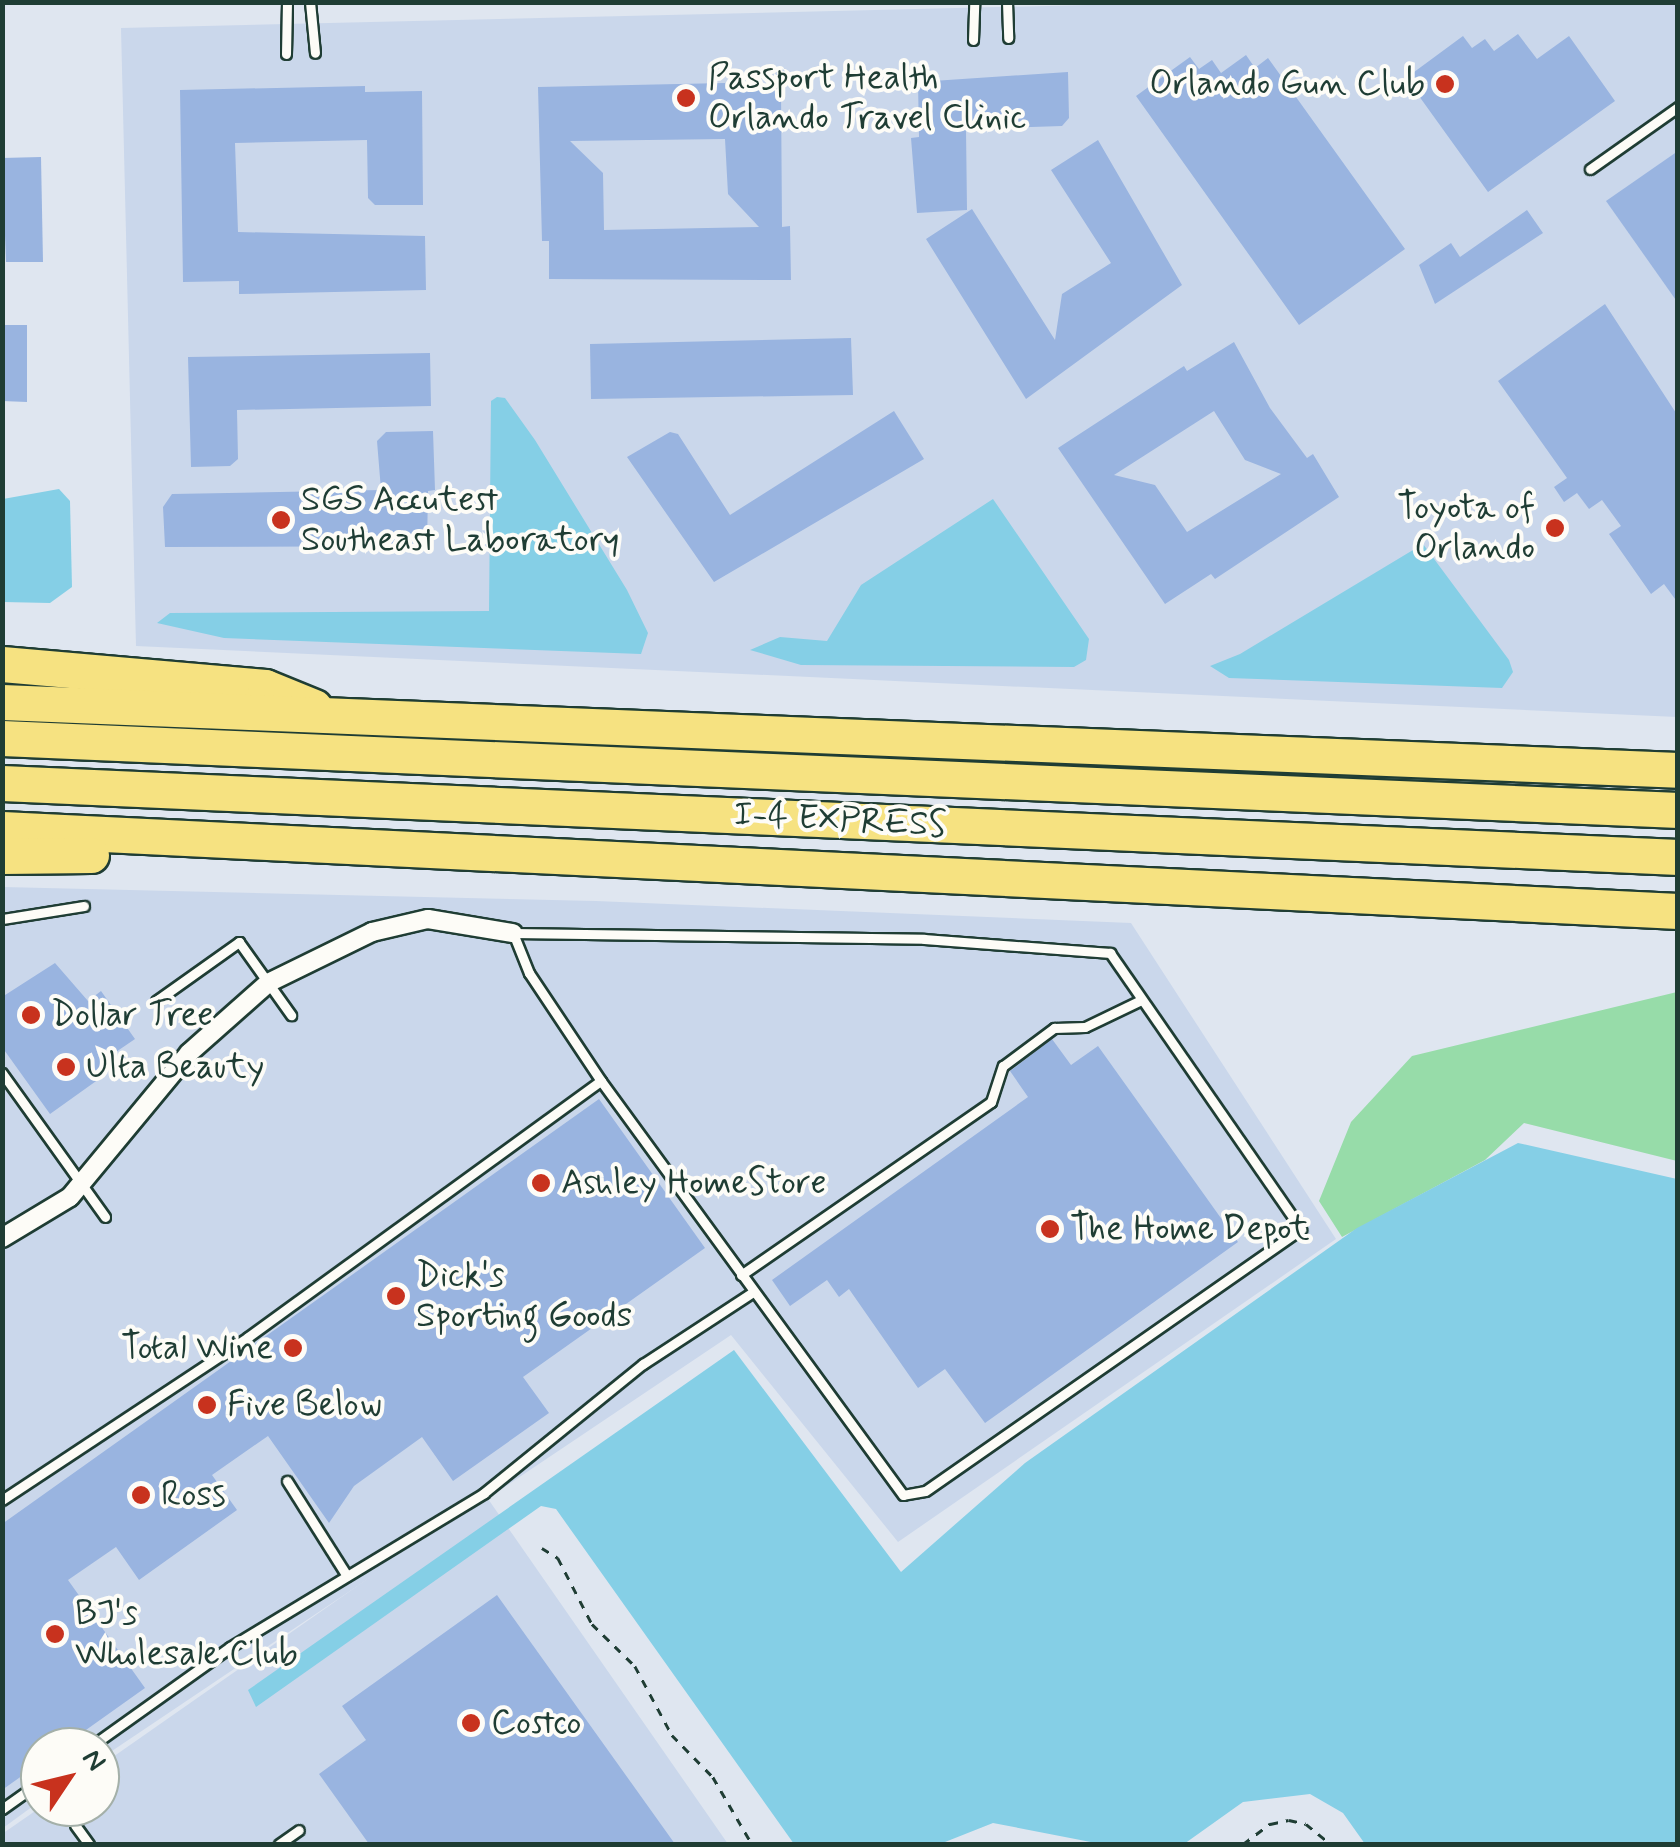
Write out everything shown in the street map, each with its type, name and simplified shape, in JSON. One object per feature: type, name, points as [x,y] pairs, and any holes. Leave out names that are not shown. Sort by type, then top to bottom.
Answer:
[{"type":"highway","points":[[2,664],[265,687],[343,718]]},
{"type":"highway","points":[[2,702],[1678,770]]},
{"type":"highway","name":"I-4 EXPRESS","points":[[2,738],[1678,810]]},
{"type":"highway","name":"I-4 EXPRESS","points":[[2,784],[1678,856]]},
{"type":"highway","points":[[2,829],[1678,911]]},
{"type":"highway","points":[[2,856],[168,854],[220,837]]},
{"type":"street","points":[[2,1238],[49,1213],[82,1183],[189,1053],[268,983],[372,932],[428,919],[513,932]]},
{"type":"lane","points":[[286,54],[287,2]]},
{"type":"lane","points":[[310,2],[316,53]]},
{"type":"lane","points":[[973,40],[974,2]]},
{"type":"lane","points":[[1008,2],[1008,38]]},
{"type":"lane","points":[[1590,169],[1678,106]]},
{"type":"lane","points":[[2,920],[84,906]]},
{"type":"lane","points":[[513,932],[924,939],[1110,954],[1301,1230],[925,1492],[903,1495],[601,1080],[529,973],[513,932]]},
{"type":"lane","points":[[156,1001],[239,942],[291,1015]]},
{"type":"lane","points":[[741,1275],[990,1102],[1003,1066],[1054,1028],[1084,1027],[1141,1000]]},
{"type":"lane","points":[[2,1073],[105,1217]]},
{"type":"lane","points":[[2,1500],[248,1337],[601,1080]]},
{"type":"lane","points":[[118,1727],[230,1647],[484,1493],[643,1364],[753,1292]]},
{"type":"lane","points":[[287,1481],[348,1576]]},
{"type":"lane","points":[[279,1844],[299,1830]]},
{"type":"path","points":[[542,1548],[558,1558],[592,1624],[635,1666],[672,1736],[712,1777],[752,1844]]},
{"type":"path","points":[[1243,1844],[1282,1820],[1306,1824],[1331,1844]]},
{"type":"shaded area","points":[[1170,3],[1677,3],[1677,717],[136,646],[121,28]]},
{"type":"shaded area","points":[[3,887],[596,901],[1131,923],[1336,1239],[898,1542],[731,1335],[120,1746],[120,1727],[20,1727],[20,1816],[3,1828]]},
{"type":"shaded area","points":[[486,1496],[728,1844],[3,1844],[2,1834],[20,1822],[20,1827],[120,1827],[120,1752]]},
{"type":"green space","points":[[1677,992],[1677,1161],[1524,1123],[1485,1160],[1342,1237],[1319,1201],[1351,1122],[1412,1056]]},
{"type":"water","points":[[505,398],[535,440],[627,590],[648,633],[641,654],[224,638],[157,623],[170,613],[489,611],[491,401]]},
{"type":"water","points":[[59,489],[70,501],[72,587],[50,603],[3,602],[3,499]]},
{"type":"water","points":[[993,499],[1089,639],[1086,660],[1074,667],[801,665],[750,650],[780,637],[827,641],[861,585]]},
{"type":"water","points":[[1423,544],[1509,660],[1513,672],[1502,688],[1229,678],[1210,666],[1240,654]]},
{"type":"water","points":[[1518,1143],[1677,1179],[1677,1844],[1365,1844],[1343,1813],[1310,1794],[1243,1802],[1184,1844],[1101,1844],[993,1823],[940,1844],[794,1844],[556,1509],[541,1506],[256,1707],[248,1690],[734,1350],[901,1572],[1025,1463],[1357,1228]]},
{"type":"building","points":[[1518,34],[1537,59],[1569,36],[1615,101],[1488,192],[1406,78],[1463,36],[1472,48],[1485,39],[1494,51]]},
{"type":"building","points":[[1246,55],[1255,68],[1268,58],[1405,249],[1299,325],[1136,96],[1190,57],[1199,69],[1212,60],[1221,73]]},
{"type":"building","points":[[1068,72],[1069,118],[1062,126],[966,129],[967,210],[917,213],[911,138],[919,137],[918,82]]},
{"type":"building","points":[[725,83],[725,89],[781,89],[782,227],[790,226],[791,280],[549,279],[549,241],[542,241],[538,87]],"holes":[[[725,139],[728,194],[759,227],[604,230],[603,173],[570,141]]]},
{"type":"building","points":[[365,86],[365,92],[422,91],[423,205],[375,205],[368,198],[367,140],[235,143],[238,232],[425,236],[426,290],[239,294],[239,281],[183,282],[180,90]]},
{"type":"building","points":[[1098,140],[1182,285],[1026,399],[926,239],[972,209],[1055,340],[1062,294],[1111,263],[1051,170]]},
{"type":"building","points":[[1678,151],[1678,303],[1606,201]]},
{"type":"building","points":[[41,157],[43,262],[6,262],[2,158]]},
{"type":"building","points":[[1527,210],[1543,233],[1435,304],[1419,265],[1451,243],[1460,257]]},
{"type":"building","points":[[1605,304],[1678,416],[1678,603],[1664,584],[1651,594],[1609,534],[1621,526],[1602,500],[1589,509],[1577,493],[1564,502],[1554,487],[1567,478],[1498,381]]},
{"type":"building","points":[[2,325],[27,325],[27,402],[2,401]]},
{"type":"building","points":[[851,338],[853,395],[591,399],[590,344]]},
{"type":"building","points":[[1234,342],[1270,408],[1307,458],[1313,454],[1339,497],[1215,579],[1211,574],[1165,604],[1058,448],[1184,366],[1187,371]],"holes":[[[1214,411],[1245,460],[1281,474],[1187,532],[1155,485],[1114,475]]]},
{"type":"building","points":[[430,353],[431,406],[237,410],[238,459],[230,466],[191,467],[188,357]]},
{"type":"building","points":[[894,411],[924,459],[714,582],[627,457],[670,432],[678,434],[730,515]]},
{"type":"building","points":[[433,431],[435,490],[428,491],[427,546],[165,547],[163,507],[172,494],[381,490],[377,441],[386,432]]},
{"type":"building","points":[[55,963],[88,1001],[101,991],[135,1039],[113,1054],[120,1064],[50,1114],[2,1047],[2,997]]},
{"type":"building","name":"The Home Depot","points":[[1052,1039],[1071,1065],[1098,1046],[1238,1242],[985,1423],[945,1369],[918,1388],[849,1289],[839,1297],[827,1280],[790,1306],[772,1280],[1028,1097],[1010,1071]]},
{"type":"building","points":[[599,1099],[705,1248],[523,1377],[549,1413],[453,1481],[422,1437],[354,1486],[329,1523],[268,1436],[212,1475],[237,1510],[139,1580],[116,1547],[68,1580],[145,1688],[90,1727],[20,1727],[20,1777],[2,1790],[2,1524]]},
{"type":"building","name":"Costco","points":[[497,1595],[675,1844],[369,1844],[319,1774],[366,1740],[342,1706]]},
{"type":"place","name":"Orlando Gun Club","points":[[1445,84]]},
{"type":"place","name":"Passport Health Orlando Travel Clinic","points":[[686,98]]},
{"type":"place","name":"SGS Accutest Southeast Laboratory","points":[[281,520]]},
{"type":"place","name":"Toyota of Orlando","points":[[1555,528]]},
{"type":"place","name":"Dollar Tree","points":[[31,1015]]},
{"type":"place","name":"Ulta Beauty","points":[[66,1067]]},
{"type":"place","name":"Ashley HomeStore","points":[[541,1183]]},
{"type":"place","name":"The Home Depot","points":[[1050,1229]]},
{"type":"place","name":"Dick's Sporting Goods","points":[[396,1296]]},
{"type":"place","name":"Total Wine","points":[[293,1348]]},
{"type":"place","name":"Five Below","points":[[207,1405]]},
{"type":"place","name":"Ross","points":[[141,1495]]},
{"type":"place","name":"BJ's Wholesale Club","points":[[55,1634]]},
{"type":"place","name":"Costco","points":[[471,1723]]}]
